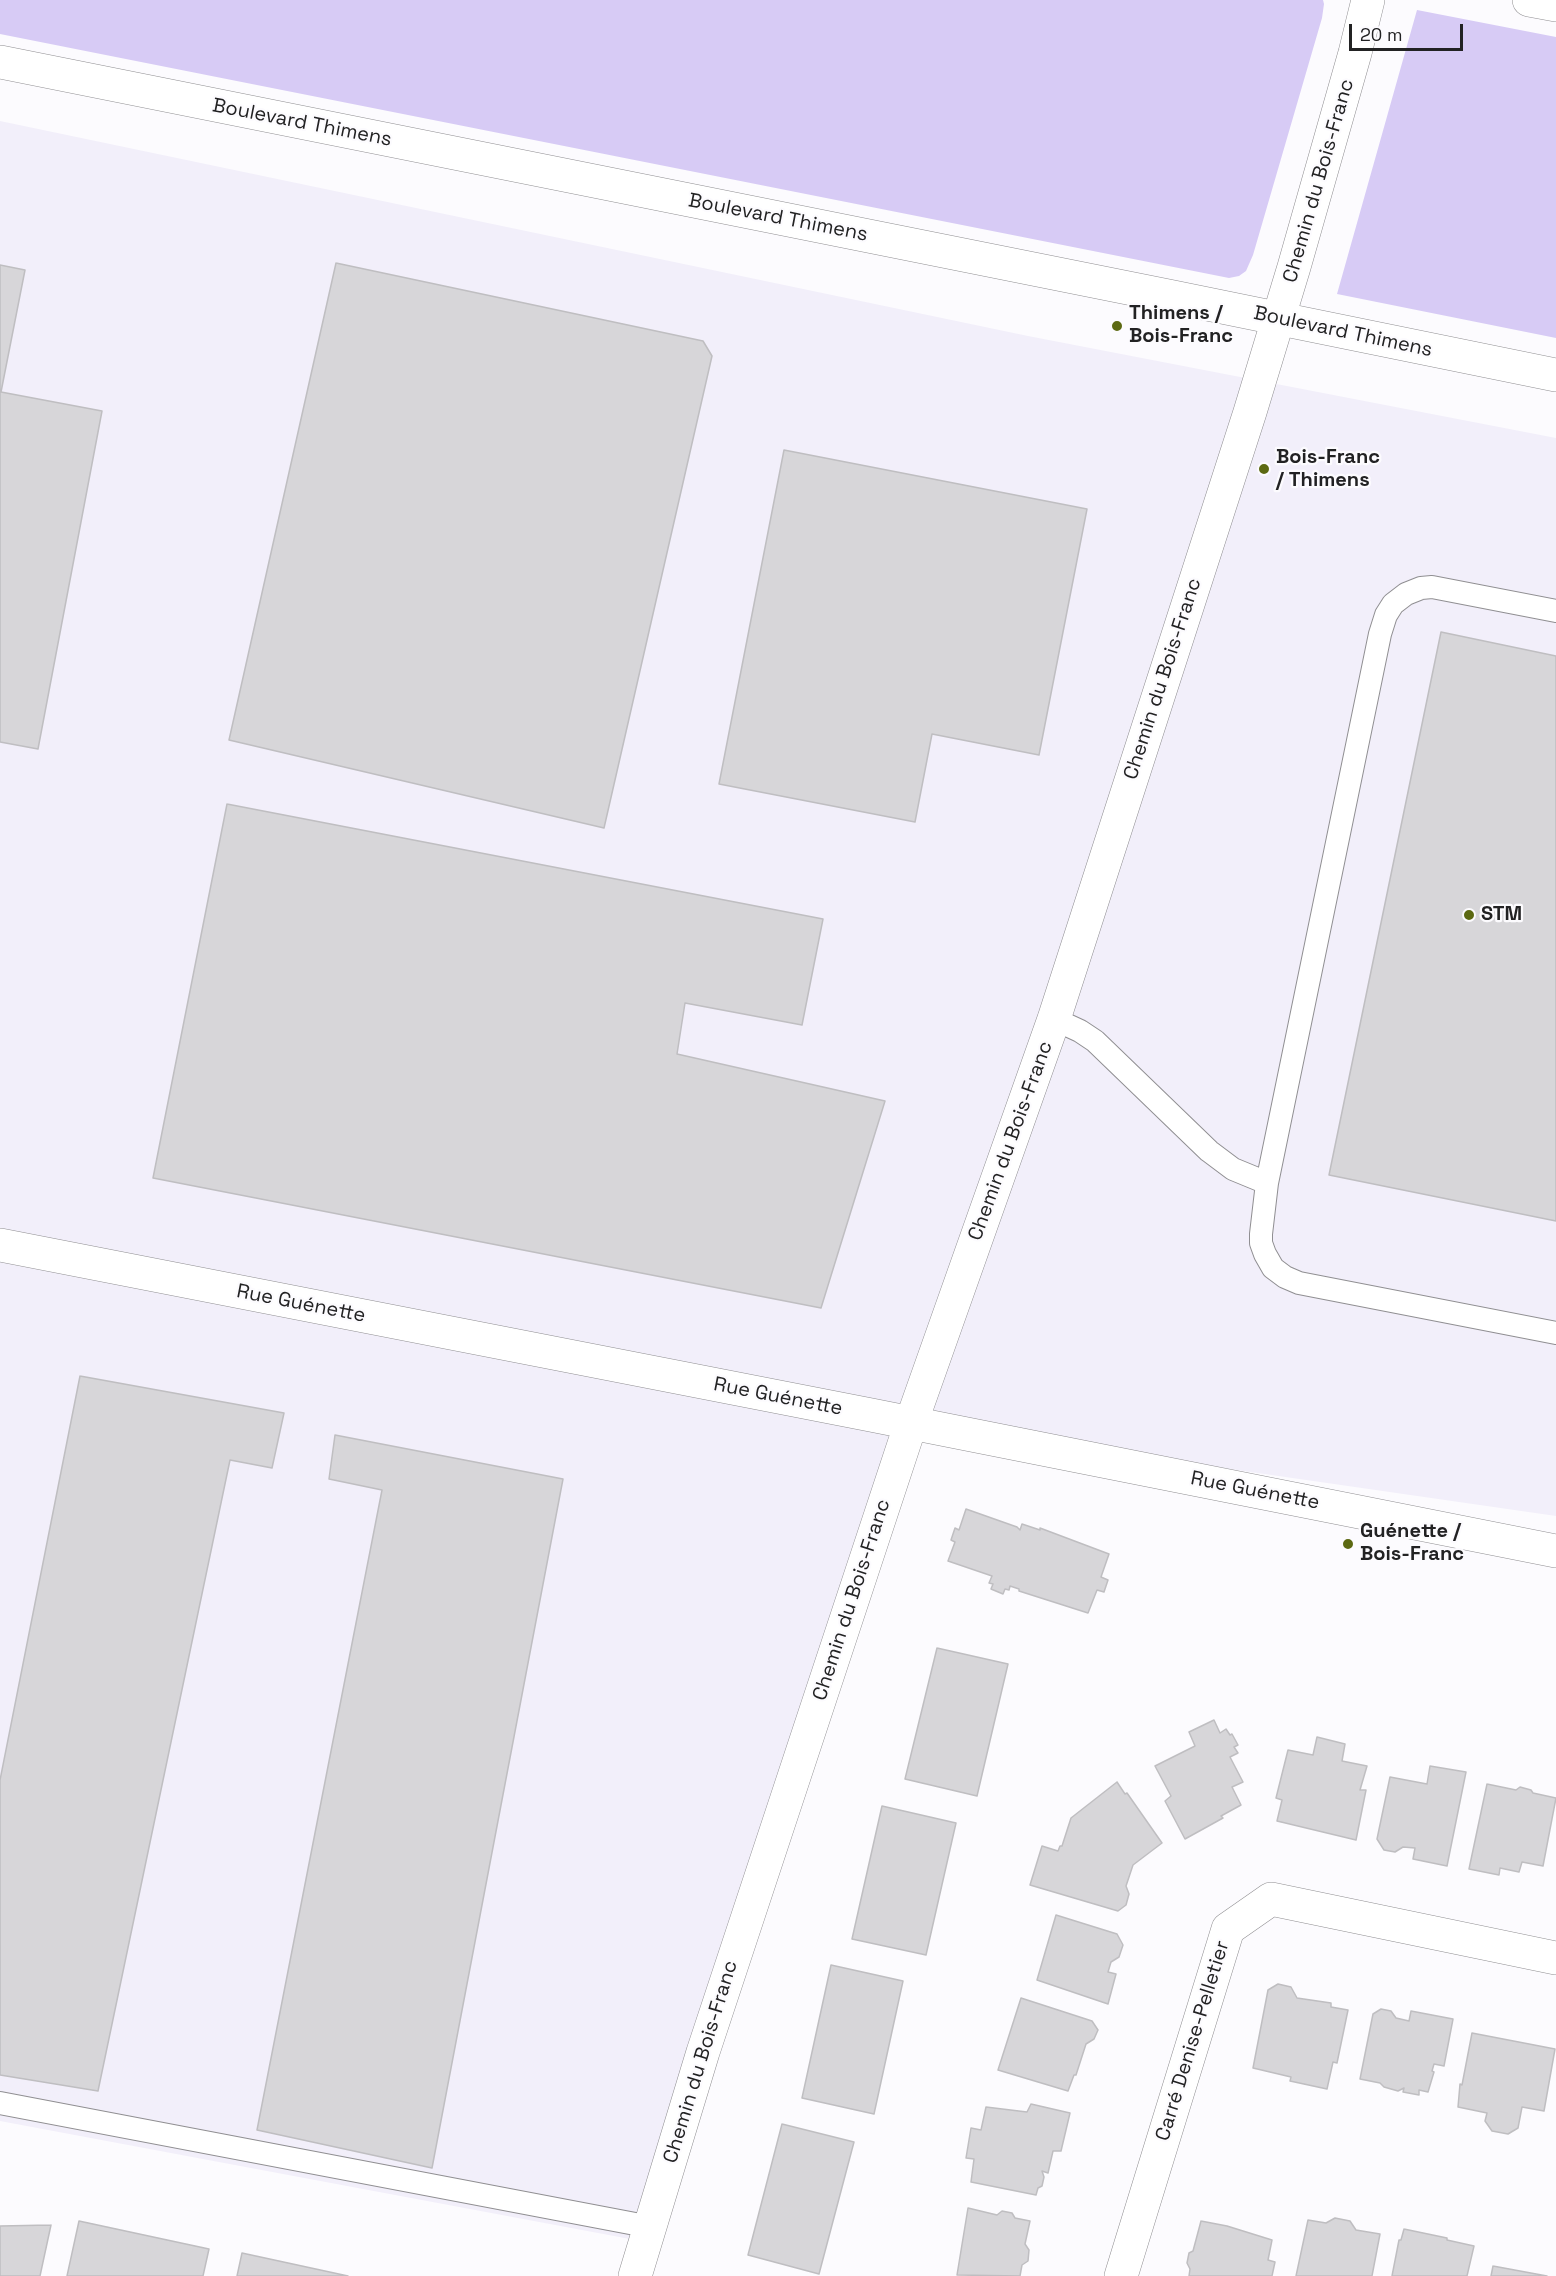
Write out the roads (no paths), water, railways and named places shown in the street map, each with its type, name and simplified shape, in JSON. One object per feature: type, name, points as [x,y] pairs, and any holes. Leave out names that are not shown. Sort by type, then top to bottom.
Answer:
[{"type":"street","name":"Chemin du Bois-Franc","points":[[635,2276],[706,2041],[911,1423],[1054,1019],[1279,319],[1368,0]]},
{"type":"street","points":[[1529,0],[1556,5]]},
{"type":"street","name":"Boulevard Thimens","points":[[0,62],[1556,375]]},
{"type":"street","name":"Rue Guénette","points":[[0,1245],[1556,1551]]},
{"type":"street","name":"Carré Denise-Pelletier","points":[[1121,2276],[1228,1929],[1271,1899],[1556,1958]]},
{"type":"lane","points":[[1556,611],[1432,587],[1421,588],[1406,594],[1393,604],[1386,615],[1380,634],[1267,1183],[1261,1243],[1273,1268],[1299,1283],[1556,1333]]},
{"type":"lane","points":[[1054,1019],[1080,1030],[1095,1041],[1217,1157],[1233,1169],[1267,1183]]},
{"type":"lane","points":[[0,2103],[651,2227]]},
{"type":"place","name":"Thimens / Bois-Franc","points":[[1117,326]]},
{"type":"place","name":"Bois-Franc / Thimens","points":[[1264,469]]},
{"type":"place","name":"STM","points":[[1469,915]]},
{"type":"place","name":"Guénette / Bois-Franc","points":[[1348,1544]]}]
